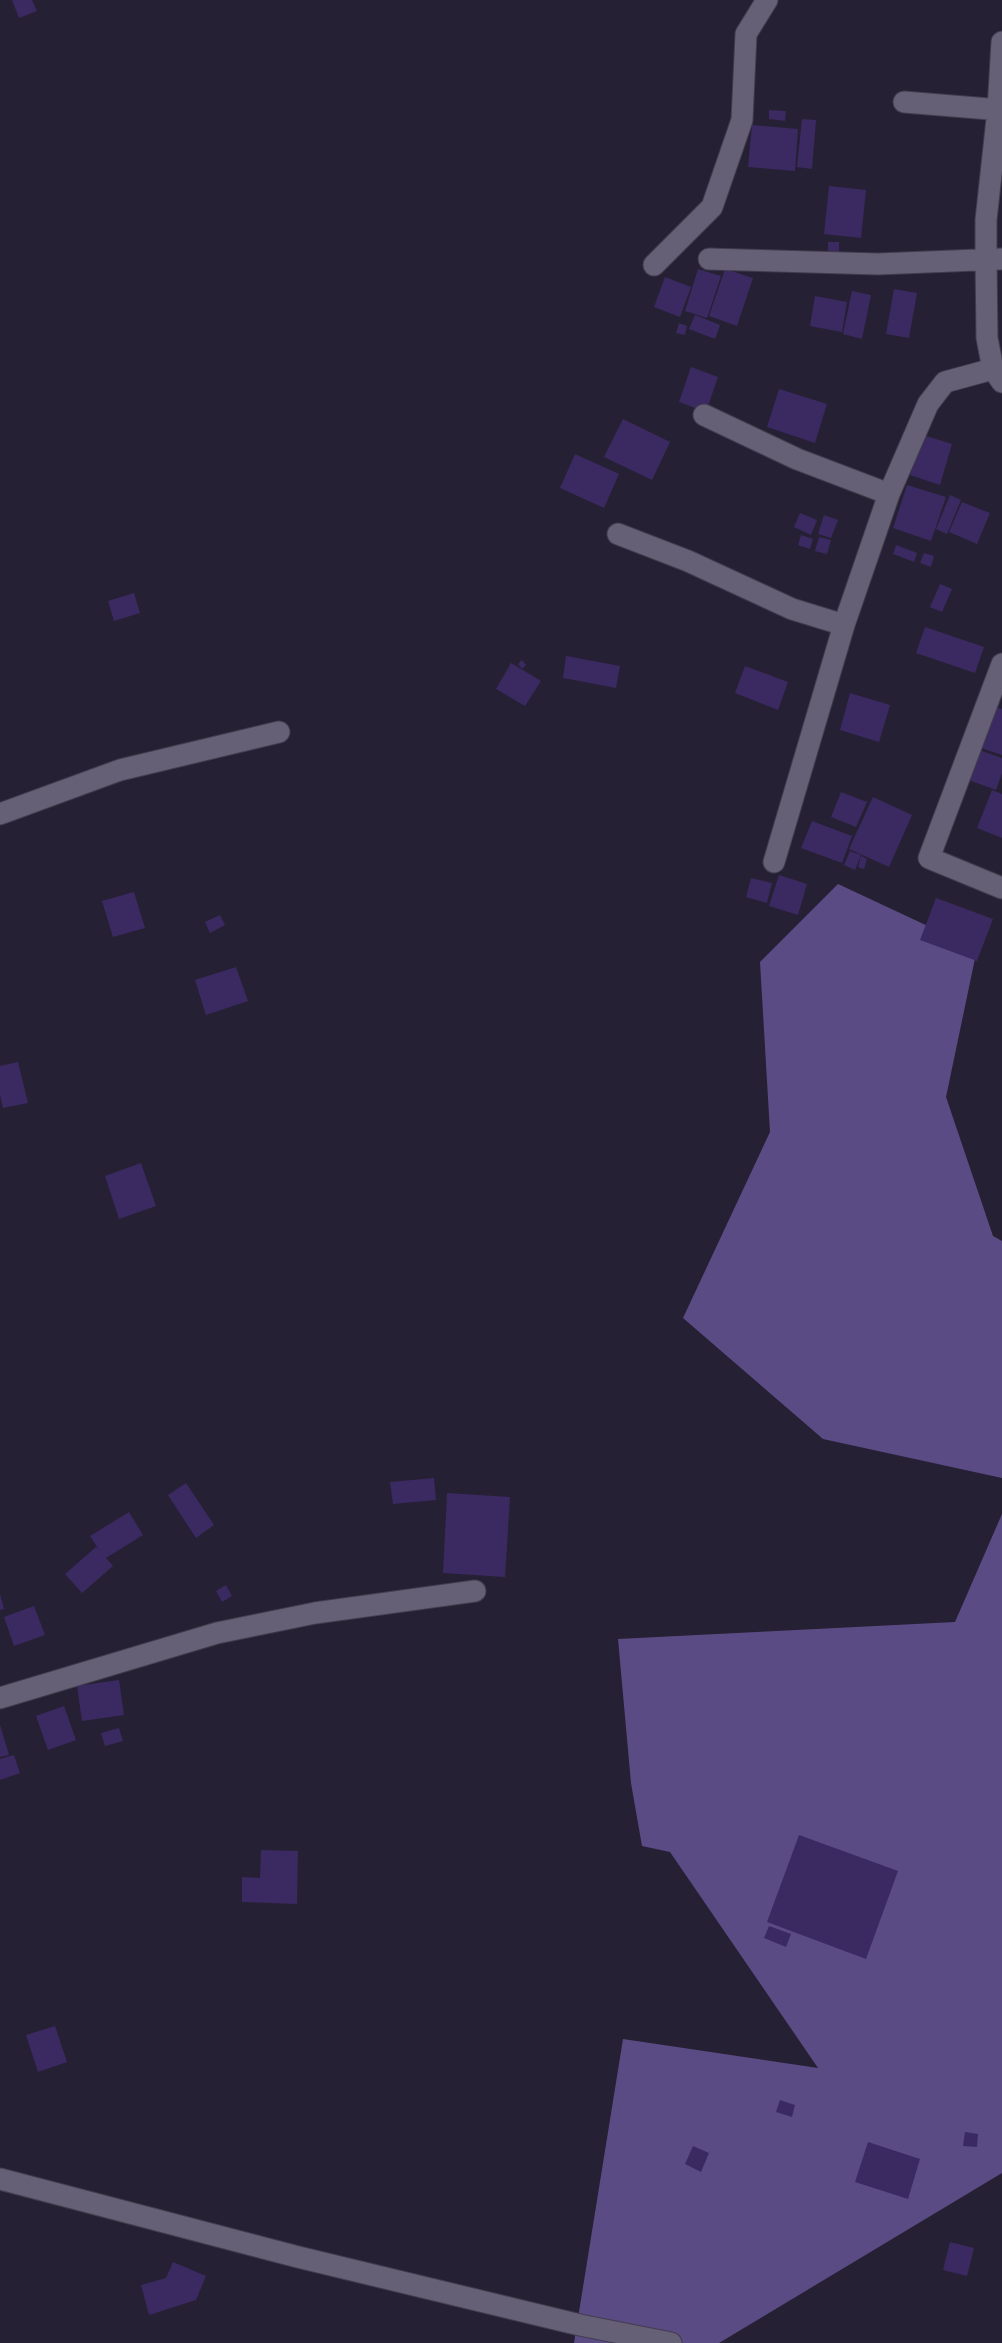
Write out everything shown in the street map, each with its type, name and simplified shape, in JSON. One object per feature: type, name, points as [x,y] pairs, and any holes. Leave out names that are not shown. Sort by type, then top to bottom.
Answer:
[{"type":"street","points":[[654,265],[712,207],[742,120],[746,34],[767,0]]},
{"type":"street","points":[[774,862],[844,625],[889,494],[928,404],[945,382],[997,376],[986,338],[994,259],[986,220],[1000,110],[1002,42]]},
{"type":"street","points":[[904,102],[1000,110]]},
{"type":"street","points":[[709,258],[878,264],[994,259]]},
{"type":"street","points":[[704,415],[797,459],[889,494]]},
{"type":"street","points":[[618,534],[688,561],[792,608],[844,625]]},
{"type":"street","points":[[1001,673],[929,858],[1002,888]]},
{"type":"street","points":[[0,814],[120,770],[279,732]]},
{"type":"street","points":[[0,1698],[217,1633],[315,1613],[475,1591]]},
{"type":"street","points":[[0,2179],[298,2257],[580,2325],[670,2343]]},
{"type":"shaded area","points":[[838,884],[977,949],[946,1097],[993,1236],[1002,1241],[1002,1478],[823,1439],[683,1318],[770,1132],[760,962]]},
{"type":"shaded area","points":[[1002,1514],[1002,2173],[719,2343],[574,2343],[623,2039],[818,2068],[670,1852],[642,1846],[631,1783],[618,1639],[955,1622]]},
{"type":"building","points":[[12,0],[32,0],[37,11],[19,18]]},
{"type":"building","points":[[769,110],[786,111],[785,121],[769,119]]},
{"type":"building","points":[[802,119],[816,120],[812,169],[797,167]]},
{"type":"building","points":[[752,125],[798,129],[795,171],[748,167]]},
{"type":"building","points":[[829,186],[866,190],[861,238],[824,234]]},
{"type":"building","points":[[828,242],[839,242],[839,255],[828,254]]},
{"type":"building","points":[[698,269],[721,276],[707,318],[685,311]]},
{"type":"building","points":[[725,269],[753,278],[737,326],[709,316]]},
{"type":"building","points":[[665,277],[691,287],[680,317],[654,307]]},
{"type":"building","points":[[894,289],[917,293],[909,338],[886,334]]},
{"type":"building","points":[[852,291],[871,295],[862,339],[843,334]]},
{"type":"building","points":[[815,296],[847,302],[842,332],[810,326]]},
{"type":"building","points":[[695,315],[720,325],[715,339],[689,329]]},
{"type":"building","points":[[679,323],[687,326],[685,335],[676,333]]},
{"type":"building","points":[[691,367],[718,377],[706,412],[679,402]]},
{"type":"building","points":[[779,389],[827,404],[815,443],[767,427]]},
{"type":"building","points":[[623,419],[670,442],[652,480],[604,457]]},
{"type":"building","points":[[923,435],[952,444],[940,485],[910,475]]},
{"type":"building","points":[[575,454],[619,474],[604,508],[560,488]]},
{"type":"building","points":[[907,485],[946,497],[931,541],[893,528]]},
{"type":"building","points":[[950,495],[961,500],[947,534],[936,529]]},
{"type":"building","points":[[962,502],[990,513],[977,544],[949,532]]},
{"type":"building","points":[[800,513],[817,520],[811,535],[794,527]]},
{"type":"building","points":[[824,515],[838,520],[831,538],[818,534]]},
{"type":"building","points":[[801,535],[813,539],[810,549],[798,545]]},
{"type":"building","points":[[819,537],[831,540],[827,554],[815,551]]},
{"type":"building","points":[[896,545],[917,553],[914,562],[893,554]]},
{"type":"building","points":[[924,553],[934,556],[931,567],[920,563]]},
{"type":"building","points":[[940,584],[952,589],[942,612],[930,607]]},
{"type":"building","points":[[134,593],[140,613],[114,621],[108,601]]},
{"type":"building","points":[[925,627],[984,647],[975,673],[916,653]]},
{"type":"building","points":[[566,656],[620,666],[616,688],[563,678]]},
{"type":"building","points":[[522,660],[526,665],[522,669],[518,664]]},
{"type":"building","points":[[511,663],[541,681],[525,706],[496,689]]},
{"type":"building","points":[[745,666],[788,682],[778,710],[735,693]]},
{"type":"building","points":[[850,693],[890,705],[879,742],[840,730]]},
{"type":"building","points":[[992,706],[1002,709],[1002,755],[978,747]]},
{"type":"building","points":[[973,748],[1002,758],[1002,773],[996,790],[963,778]]},
{"type":"building","points":[[992,790],[1002,794],[1002,838],[977,828]]},
{"type":"building","points":[[841,792],[867,802],[856,827],[831,817]]},
{"type":"building","points":[[873,797],[912,815],[889,867],[849,849]]},
{"type":"building","points":[[812,821],[852,836],[842,863],[801,848]]},
{"type":"building","points":[[850,851],[861,855],[855,870],[844,865]]},
{"type":"building","points":[[861,856],[867,859],[864,869],[858,867]]},
{"type":"building","points":[[779,875],[807,884],[798,915],[769,906]]},
{"type":"building","points":[[751,878],[772,883],[767,903],[746,897]]},
{"type":"building","points":[[134,892],[145,928],[113,937],[102,901]]},
{"type":"building","points":[[936,898],[993,919],[977,961],[920,940]]},
{"type":"building","points":[[220,915],[225,925],[210,933],[205,922]]},
{"type":"building","points":[[236,967],[248,1001],[206,1015],[195,980]]},
{"type":"building","points":[[18,1062],[28,1103],[3,1108],[0,1095],[0,1066]]},
{"type":"building","points":[[141,1163],[156,1206],[119,1219],[105,1176]]},
{"type":"building","points":[[434,1478],[436,1500],[393,1504],[390,1482]]},
{"type":"building","points":[[186,1483],[214,1525],[196,1538],[168,1495]]},
{"type":"building","points":[[447,1493],[510,1497],[505,1577],[443,1573]]},
{"type":"building","points":[[129,1512],[143,1535],[106,1558],[113,1566],[82,1593],[65,1574],[96,1547],[99,1550],[90,1536]]},
{"type":"building","points":[[226,1585],[232,1596],[222,1602],[216,1591]]},
{"type":"building","points":[[0,1594],[4,1609],[0,1610]]},
{"type":"building","points":[[34,1606],[45,1635],[14,1646],[4,1617]]},
{"type":"building","points":[[119,1680],[124,1715],[82,1721],[77,1686]]},
{"type":"building","points":[[64,1706],[76,1740],[48,1750],[36,1716]]},
{"type":"building","points":[[0,1725],[9,1755],[0,1757]]},
{"type":"building","points":[[119,1728],[123,1741],[105,1746],[101,1733]]},
{"type":"building","points":[[14,1755],[20,1773],[0,1780],[0,1759]]},
{"type":"building","points":[[799,1835],[898,1871],[866,1959],[767,1922]]},
{"type":"building","points":[[261,1850],[298,1851],[297,1904],[242,1902],[242,1877],[260,1878]]},
{"type":"building","points":[[769,1926],[791,1934],[786,1947],[764,1938]]},
{"type":"building","points":[[55,2026],[67,2062],[38,2072],[26,2035]]},
{"type":"building","points":[[780,2100],[795,2105],[792,2117],[776,2112]]},
{"type":"building","points":[[965,2132],[978,2134],[977,2147],[963,2146]]},
{"type":"building","points":[[868,2142],[920,2159],[908,2199],[855,2182]]},
{"type":"building","points":[[693,2146],[709,2153],[701,2172],[685,2164]]},
{"type":"building","points":[[950,2242],[974,2248],[967,2276],[943,2270]]},
{"type":"building","points":[[173,2262],[206,2276],[196,2300],[149,2315],[141,2285],[166,2278]]}]
